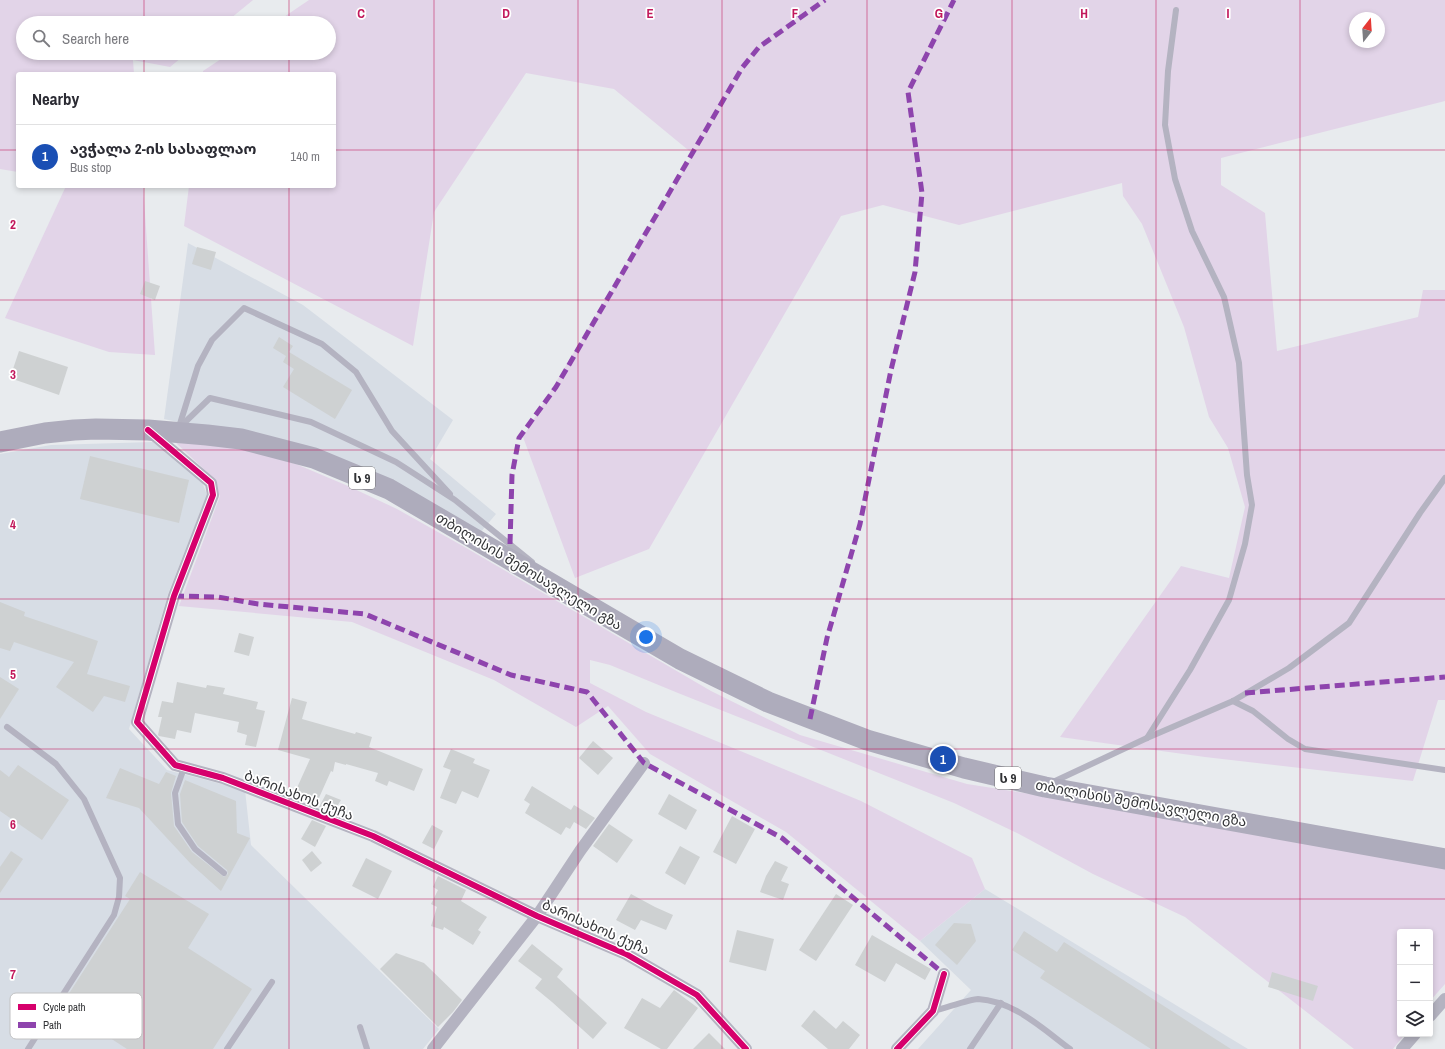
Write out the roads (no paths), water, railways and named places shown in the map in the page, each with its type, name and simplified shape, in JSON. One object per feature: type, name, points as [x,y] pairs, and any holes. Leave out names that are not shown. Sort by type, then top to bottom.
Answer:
[{"type":"highway","name":"თბილისის შემოსავლელი გზა","points":[[0,442],[45,433],[74,430],[96,429],[177,431],[241,439],[314,458],[388,489],[460,529],[680,659],[768,702],[867,740],[964,768],[1045,787],[1445,859]]},
{"type":"street","name":"ბარისახოს ქუჩა","points":[[148,430],[211,483],[213,495],[174,596],[137,722],[175,765],[223,778],[373,836],[537,916],[626,954],[697,995],[746,1049]]},
{"type":"street","points":[[433,1049],[537,916],[580,851],[644,763]]},
{"type":"street","points":[[897,1049],[933,1011],[944,974]]},
{"type":"street","points":[[1433,1013],[1445,999]]},
{"type":"street","points":[[1405,1048],[1413,1037]]},
{"type":"lane","points":[[1147,738],[1190,670],[1229,600],[1245,544],[1252,505],[1247,475],[1237,355],[1224,297],[1192,231],[1175,179],[1165,125],[1168,71],[1176,10]]},
{"type":"lane","points":[[177,431],[201,359],[212,340],[244,308],[322,344],[356,372],[392,431],[455,500]]},
{"type":"lane","points":[[177,431],[210,398],[311,422],[396,462],[455,500],[535,564]]},
{"type":"lane","points":[[1045,787],[1147,738],[1234,701],[1288,668],[1349,623],[1420,513],[1445,478]]},
{"type":"lane","points":[[548,574],[599,612]]},
{"type":"lane","points":[[1234,701],[1253,712],[1288,739],[1305,749],[1445,770]]},
{"type":"lane","points":[[7,727],[56,764],[84,799],[120,878],[119,897],[114,915],[64,993]]},
{"type":"lane","points":[[184,768],[175,793],[178,824],[195,849],[224,873]]},
{"type":"lane","points":[[227,1049],[272,982]]},
{"type":"lane","points":[[933,1011],[977,999],[1001,1003],[1026,1017],[1070,1049]]},
{"type":"lane","points":[[970,1049],[1001,1003]]},
{"type":"lane","points":[[360,1027],[367,1049]]},
{"type":"lane","points":[[28,1049],[34,1039]]},
{"type":"place","name":"ავჭალა 2-ის სასაფლაო","points":[[943,759]]}]
